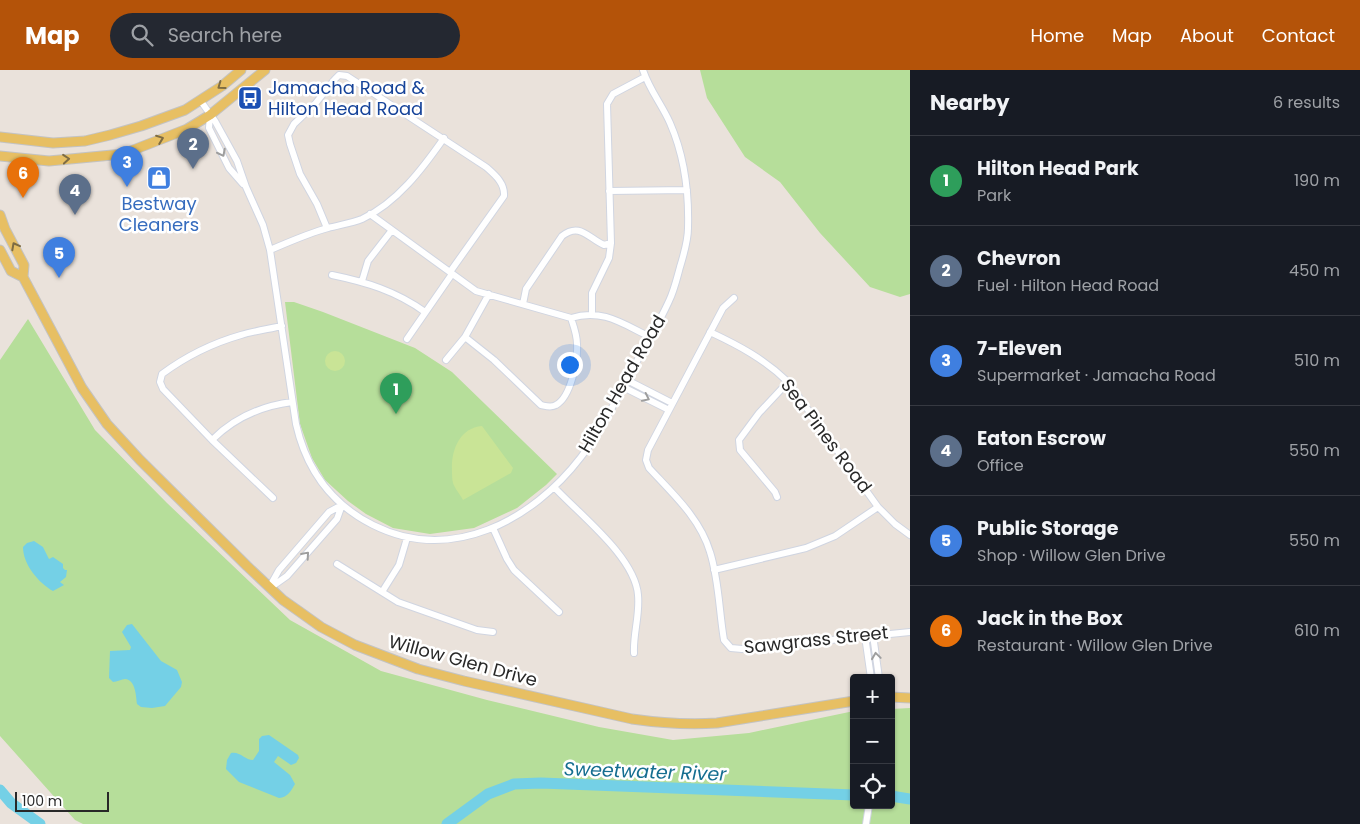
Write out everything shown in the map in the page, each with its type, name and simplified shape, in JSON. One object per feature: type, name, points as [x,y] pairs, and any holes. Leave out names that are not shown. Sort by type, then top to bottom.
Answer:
[{"type":"main road","points":[[0,137],[53,143],[84,141],[141,126],[185,110],[222,86],[241,70]]},
{"type":"main road","points":[[0,156],[49,161],[123,154],[188,129],[210,115],[265,70]]},
{"type":"main road","name":"Willow Glen Drive","points":[[0,215],[5,229],[24,265],[23,277],[82,388],[107,424],[140,460],[270,588],[283,600],[322,627],[355,645],[394,661],[449,678],[632,719],[674,724],[717,723],[850,702]]},
{"type":"main road","name":"Willow Glen Drive","points":[[0,250],[11,271],[23,277]]},
{"type":"main road","points":[[895,698],[910,698]]},
{"type":"street","name":"Hilton Head Road","points":[[200,100],[215,121],[237,161],[263,225],[270,250],[292,402],[299,436],[308,460],[325,488],[342,505],[373,526],[407,538],[430,540],[454,539],[493,528],[521,513],[554,487],[580,458],[602,427],[670,300],[685,249],[688,230],[687,190],[679,149],[670,123],[644,73]]},
{"type":"street","points":[[592,314],[592,293],[609,258],[611,243],[607,104],[613,94],[644,73]]},
{"type":"street","points":[[326,228],[317,204],[300,174],[288,135],[294,124],[315,104],[339,75],[347,76],[444,138],[486,167],[497,177],[504,189],[504,196],[407,338]]},
{"type":"street","name":"Hilton Head Road","points":[[210,115],[209,128],[229,168],[246,187]]},
{"type":"street","points":[[270,250],[326,228],[360,220],[370,214],[398,192],[425,164],[444,138]]},
{"type":"street","points":[[609,191],[687,190]]},
{"type":"street","points":[[370,214],[476,291],[571,318],[592,314],[607,316],[650,337]]},
{"type":"street","points":[[362,282],[368,261],[392,230]]},
{"type":"street","points":[[523,304],[526,290],[562,236],[569,231],[579,230],[604,245],[611,243]]},
{"type":"street","points":[[332,275],[388,290],[425,312]]},
{"type":"street","points":[[446,360],[465,337],[489,294]]},
{"type":"street","name":"Sawgrass Street","points":[[734,298],[722,308],[648,450],[646,460],[649,468],[687,510],[707,543],[714,570],[724,640],[731,648],[742,649],[910,632]]},
{"type":"street","points":[[465,337],[494,360],[540,405],[549,407],[561,401],[573,378],[578,346],[571,318]]},
{"type":"street","points":[[272,498],[212,440],[163,389],[160,382],[162,374],[178,361],[240,335],[282,326]]},
{"type":"street","name":"Sea Pines Road","points":[[710,332],[747,350],[772,367],[788,382],[878,507],[895,524],[910,534]]},
{"type":"street","points":[[627,380],[672,403]]},
{"type":"street","points":[[777,497],[775,492],[740,450],[739,440],[759,413],[788,382]]},
{"type":"street","points":[[623,387],[669,410]]},
{"type":"street","points":[[212,440],[222,430],[247,414],[292,402]]},
{"type":"street","points":[[554,487],[618,552],[633,574],[638,589],[639,604],[634,653]]},
{"type":"street","points":[[270,588],[287,576],[337,519],[342,505]]},
{"type":"street","points":[[270,588],[279,570],[330,512],[342,505]]},
{"type":"street","points":[[714,570],[806,548],[835,536],[878,507]]},
{"type":"street","points":[[493,528],[514,570],[559,612]]},
{"type":"street","points":[[382,592],[399,565],[407,538]]},
{"type":"street","points":[[337,564],[402,603],[477,630],[493,632]]},
{"type":"street","points":[[873,635],[878,674]]},
{"type":"street","points":[[865,636],[870,674]]},
{"type":"street","points":[[866,824],[868,809]]},
{"type":"green space","points":[[700,70],[910,70],[910,294],[900,297],[870,287],[820,233],[780,182],[745,157],[707,98]]},
{"type":"green space","points":[[285,302],[294,302],[323,312],[415,348],[452,372],[557,474],[517,508],[474,528],[430,534],[393,528],[366,514],[325,480],[312,458],[300,424]]},
{"type":"green space","points":[[28,319],[95,430],[167,503],[290,620],[381,671],[487,700],[599,727],[673,740],[749,733],[850,712],[850,809],[895,809],[895,709],[910,708],[910,824],[83,824],[75,820],[0,736],[0,360]]},
{"type":"green space","points":[[331,351],[339,351],[345,357],[345,365],[339,371],[331,371],[325,365],[325,357]]},
{"type":"green space","points":[[482,426],[513,468],[511,473],[463,500],[452,478],[455,448],[467,431]]},
{"type":"water","points":[[34,541],[43,547],[49,559],[53,557],[63,564],[63,568],[67,570],[66,577],[60,582],[64,585],[53,591],[37,578],[26,560],[23,547],[27,543]]},
{"type":"water","points":[[132,624],[161,661],[177,670],[182,682],[181,687],[165,706],[141,707],[137,704],[135,689],[129,680],[113,682],[109,678],[110,651],[130,650],[131,647],[122,632],[127,625]]},
{"type":"water","points":[[269,735],[298,755],[299,758],[296,763],[291,765],[278,756],[274,762],[290,775],[295,784],[287,795],[279,798],[239,782],[226,769],[227,760],[231,753],[237,753],[253,760],[259,751],[259,739],[262,736]]},
{"type":"waterway","name":"Sweetwater River","points":[[447,824],[488,794],[514,784],[541,783],[850,795]]},
{"type":"waterway","name":"Sweetwater River","points":[[0,790],[11,803],[40,824]]},
{"type":"waterway","name":"Sweetwater River","points":[[895,797],[910,799]]},
{"type":"place","name":"Jamacha Road & Hilton Head Road","points":[[250,98]]},
{"type":"place","name":"Chevron","points":[[193,169]]},
{"type":"place","name":"Bestway Cleaners","points":[[159,178]]},
{"type":"place","name":"7-Eleven","points":[[127,187]]},
{"type":"place","name":"Jack in the Box","points":[[23,198]]},
{"type":"place","name":"Eaton Escrow","points":[[75,215]]},
{"type":"place","name":"Public Storage","points":[[59,278]]},
{"type":"place","name":"Hilton Head Park","points":[[396,414]]}]
